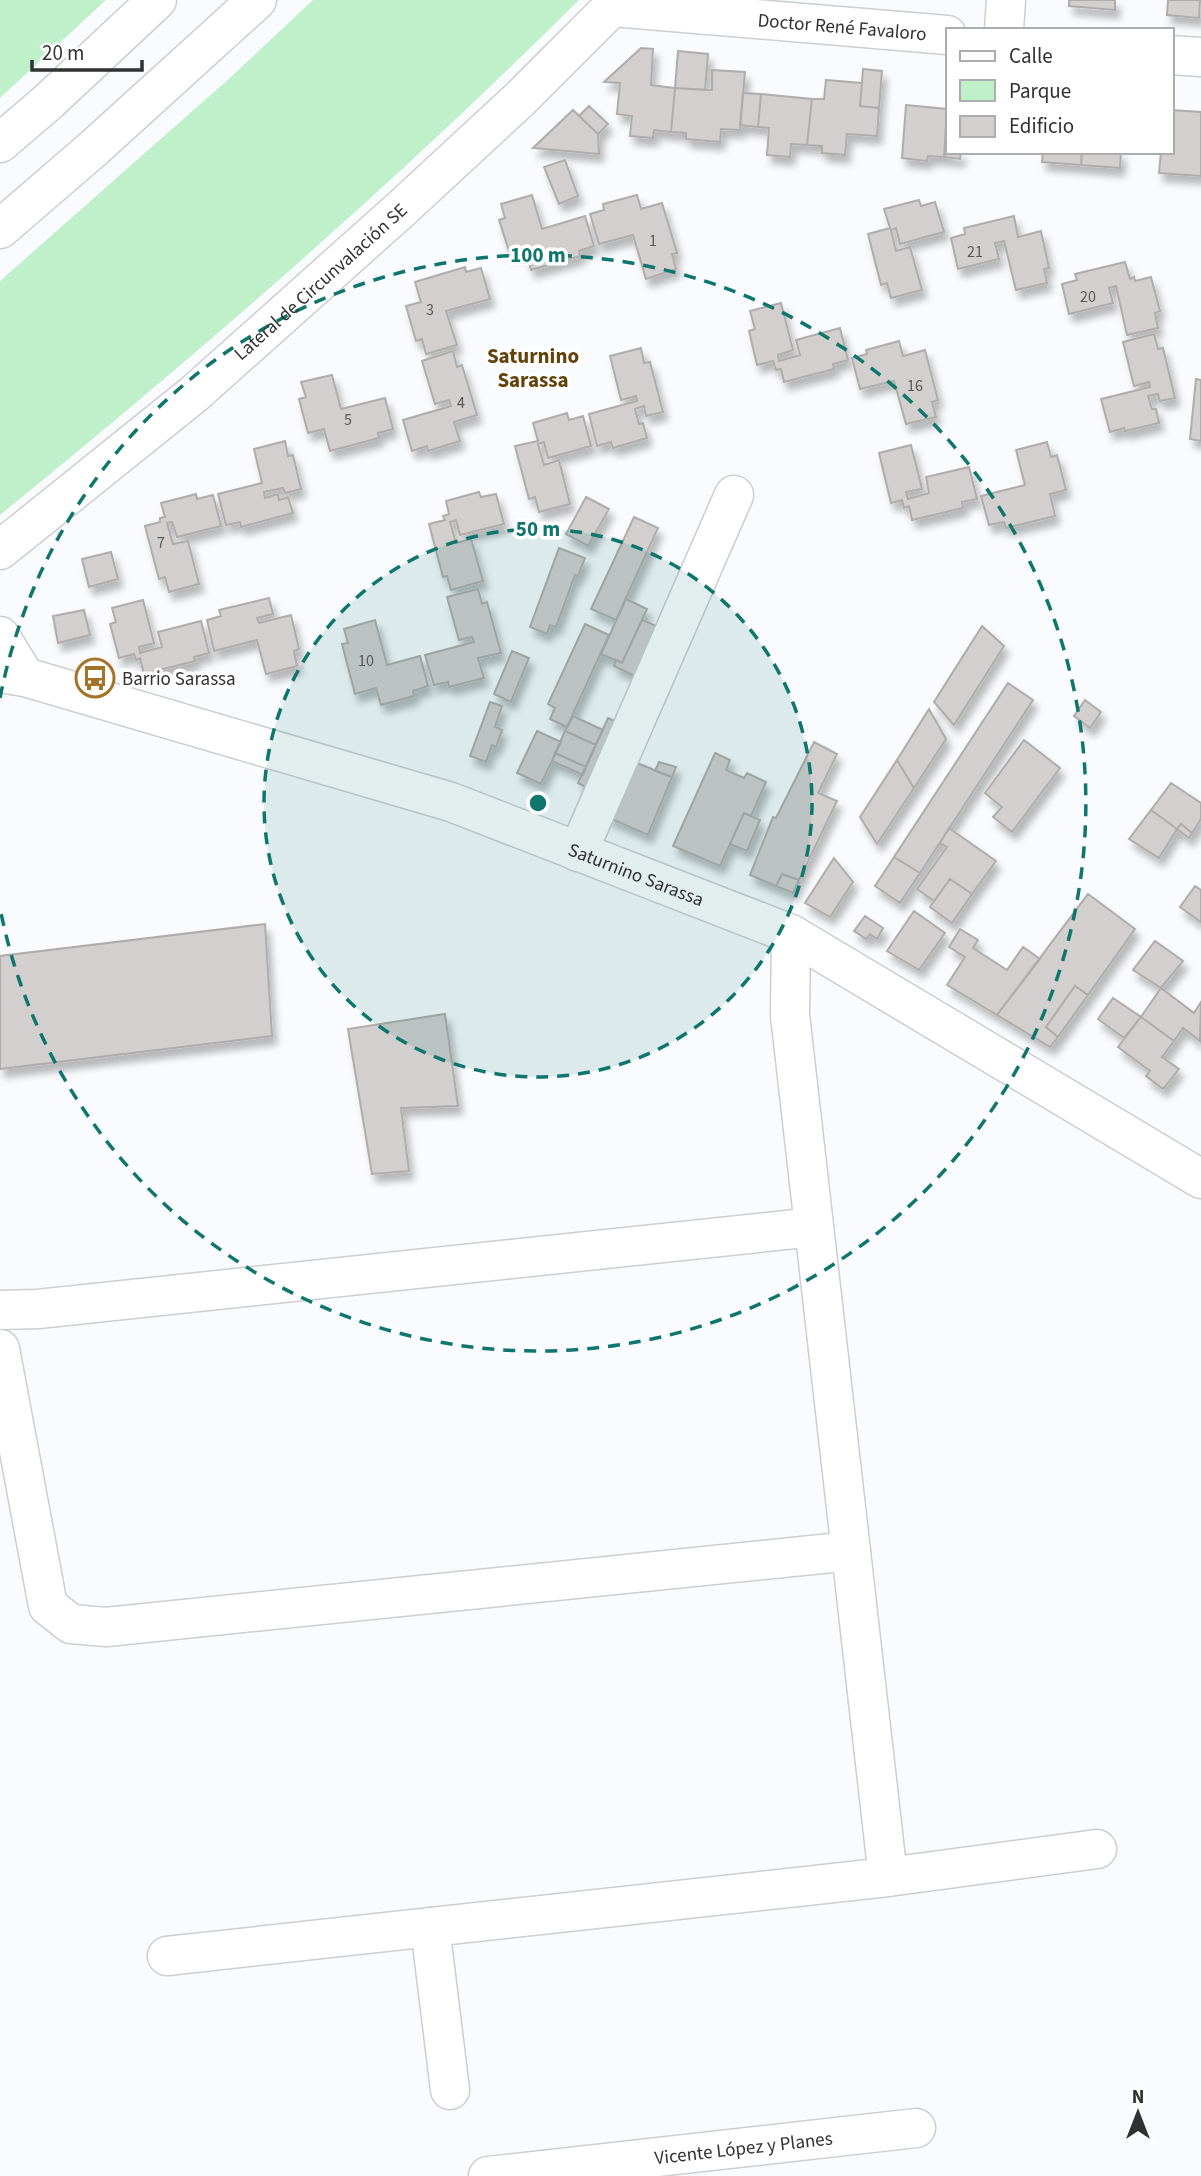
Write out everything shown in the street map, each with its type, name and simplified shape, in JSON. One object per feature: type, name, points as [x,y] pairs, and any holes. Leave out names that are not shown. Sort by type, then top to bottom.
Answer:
[{"type":"main road","points":[[0,143],[157,0]]},
{"type":"main road","points":[[0,229],[257,0]]},
{"type":"main road","points":[[1004,28],[1006,0]]},
{"type":"main road","name":"Doctor René Favaloro","points":[[615,4],[946,36]]},
{"type":"main road","name":"Lateral de Circunvalación SE","points":[[2,556],[194,394],[400,210],[520,99],[615,4]]},
{"type":"main road","points":[[1173,55],[1201,57]]},
{"type":"main road","points":[[578,852],[734,495]]},
{"type":"main road","points":[[0,636],[13,675]]},
{"type":"main road","name":"Saturnino Sarassa","points":[[13,675],[451,803],[791,934],[1195,1164]]},
{"type":"main road","points":[[791,934],[790,1015],[888,1877]]},
{"type":"main road","points":[[0,1310],[65,1307],[814,1227]]},
{"type":"main road","points":[[0,1349],[48,1606],[71,1624],[106,1627],[851,1551]]},
{"type":"main road","points":[[167,1956],[888,1877],[1097,1849]]},
{"type":"main road","points":[[430,1927],[450,2090]]},
{"type":"main road","name":"Vicente López y Planes","points":[[509,2175],[916,2128]]},
{"type":"green space","points":[[0,0],[106,0],[0,98]]},
{"type":"green space","points":[[313,0],[579,0],[440,134],[296,265],[0,515],[0,281],[232,76]]},
{"type":"building","points":[[1069,0],[1115,0],[1115,10],[1069,6]]},
{"type":"building","points":[[1168,0],[1200,0],[1199,18],[1167,15]]},
{"type":"building","points":[[641,48],[653,49],[651,85],[675,88],[671,132],[654,130],[653,138],[630,136],[632,116],[617,114],[620,83],[604,82]]},
{"type":"building","points":[[678,51],[708,54],[705,90],[675,88]]},
{"type":"building","points":[[863,69],[882,71],[879,108],[860,106]]},
{"type":"building","points":[[712,70],[745,72],[740,130],[721,129],[720,142],[686,139],[686,133],[671,132],[675,88],[712,90]]},
{"type":"building","points":[[826,80],[862,83],[860,106],[879,108],[877,136],[847,134],[845,155],[822,153],[822,146],[807,145],[812,99],[824,99]]},
{"type":"building","points":[[743,93],[761,94],[758,127],[740,125]]},
{"type":"building","points":[[761,94],[812,99],[807,145],[791,144],[790,157],[767,155],[769,128],[758,127]]},
{"type":"building","points":[[906,105],[946,109],[944,157],[928,156],[927,161],[902,158]]},
{"type":"building","points":[[589,106],[608,124],[598,134],[579,116]]},
{"type":"building","points":[[573,110],[598,134],[599,154],[533,148]]},
{"type":"building","points":[[1173,110],[1201,112],[1201,176],[1159,173],[1161,154],[1173,154]]},
{"type":"building","points":[[946,130],[946,154],[961,154],[960,159],[944,157]]},
{"type":"building","points":[[1043,154],[1082,154],[1081,165],[1042,162]]},
{"type":"building","points":[[1082,154],[1121,154],[1120,168],[1081,165]]},
{"type":"building","points":[[565,160],[578,196],[559,204],[544,167]]},
{"type":"building","points":[[532,195],[542,229],[585,216],[594,246],[579,251],[580,256],[531,270],[525,249],[510,254],[499,220],[505,218],[501,204]]},
{"type":"building","points":[[637,195],[641,209],[662,203],[677,253],[672,254],[676,269],[646,279],[633,235],[599,244],[590,214],[604,210],[603,204]]},
{"type":"building","points":[[919,200],[921,206],[935,202],[944,232],[900,244],[896,228],[891,230],[896,251],[910,247],[922,290],[891,298],[887,283],[881,285],[868,234],[890,228],[884,209]]},
{"type":"building","points":[[1014,216],[1018,237],[1041,231],[1049,268],[1044,269],[1047,283],[1016,290],[1004,241],[995,243],[999,259],[958,269],[951,238],[965,234],[964,228]]},
{"type":"building","points":[[1125,262],[1130,279],[1134,277],[1135,281],[1151,277],[1160,311],[1155,313],[1158,328],[1127,335],[1116,286],[1109,288],[1113,303],[1069,314],[1062,284],[1077,280],[1075,274]]},
{"type":"building","points":[[465,267],[466,272],[481,268],[490,299],[446,311],[457,345],[426,354],[422,339],[416,341],[406,306],[421,302],[415,282]]},
{"type":"building","points":[[781,303],[793,350],[778,355],[779,361],[800,355],[796,340],[840,328],[848,360],[833,364],[834,369],[784,382],[781,369],[776,370],[773,361],[757,365],[749,331],[755,329],[750,311]]},
{"type":"building","points":[[1154,334],[1158,349],[1163,348],[1175,398],[1160,401],[1158,394],[1148,396],[1152,409],[1156,409],[1159,423],[1110,432],[1101,399],[1150,387],[1149,382],[1134,386],[1123,342]]},
{"type":"building","points":[[899,341],[903,356],[925,350],[938,400],[932,402],[936,417],[906,424],[894,381],[860,389],[852,358],[867,354],[866,350]]},
{"type":"building","points":[[641,348],[644,363],[650,362],[663,412],[646,416],[644,406],[635,409],[647,438],[613,448],[611,442],[597,446],[589,414],[637,401],[636,396],[621,400],[610,356]]},
{"type":"building","points":[[453,351],[457,367],[462,365],[477,415],[454,422],[460,441],[428,451],[427,446],[412,451],[403,420],[451,406],[449,400],[435,404],[422,361]]},
{"type":"building","points":[[332,375],[341,409],[385,398],[393,429],[378,433],[379,438],[330,451],[324,429],[308,433],[299,399],[306,397],[301,382]]},
{"type":"building","points":[[1196,379],[1201,380],[1201,441],[1190,439]]},
{"type":"building","points":[[567,413],[569,420],[583,416],[591,446],[548,458],[544,442],[538,444],[544,465],[559,460],[570,504],[539,512],[535,497],[529,499],[515,446],[538,441],[533,423]]},
{"type":"building","points":[[285,441],[288,456],[293,455],[301,489],[285,493],[283,488],[264,492],[265,498],[278,494],[279,500],[288,497],[293,513],[241,527],[240,522],[226,525],[218,494],[262,483],[254,449]]},
{"type":"building","points":[[1047,442],[1051,457],[1057,455],[1066,490],[1050,494],[1055,516],[1006,528],[1004,522],[989,525],[981,496],[1025,485],[1016,450]]},
{"type":"building","points":[[911,445],[922,489],[906,492],[908,499],[929,493],[926,477],[969,467],[977,499],[962,502],[963,508],[912,520],[909,506],[904,508],[902,500],[891,503],[879,453]]},
{"type":"building","points":[[479,492],[481,497],[496,494],[504,524],[460,535],[456,520],[450,522],[456,543],[471,539],[483,581],[451,590],[447,576],[443,577],[429,524],[445,520],[443,516],[449,514],[446,501]]},
{"type":"building","points":[[196,494],[197,499],[213,495],[221,526],[177,537],[172,522],[167,523],[173,544],[188,541],[199,584],[169,592],[165,577],[159,579],[145,526],[160,522],[160,518],[165,517],[161,503]]},
{"type":"building","points":[[586,497],[609,509],[588,546],[566,534]]},
{"type":"building","points":[[634,517],[658,528],[616,620],[591,609]]},
{"type":"building","points":[[559,548],[585,558],[578,576],[575,575],[556,627],[550,625],[547,634],[530,627]]},
{"type":"building","points":[[111,552],[118,579],[89,587],[82,559]]},
{"type":"building","points":[[478,589],[482,604],[487,602],[501,653],[478,658],[484,678],[449,687],[448,682],[434,685],[425,655],[474,642],[472,637],[459,640],[447,597]]},
{"type":"building","points":[[269,598],[273,614],[257,618],[259,623],[291,615],[299,649],[294,651],[297,666],[266,674],[257,640],[214,651],[207,620],[221,616],[219,610]]},
{"type":"building","points":[[626,599],[647,609],[622,663],[601,654]]},
{"type":"building","points":[[143,600],[154,643],[139,647],[140,653],[162,647],[158,632],[201,621],[209,653],[194,657],[195,661],[144,674],[140,658],[136,660],[134,654],[119,658],[110,624],[116,622],[112,608]]},
{"type":"building","points":[[84,610],[90,635],[58,643],[53,616]]},
{"type":"building","points":[[375,620],[387,665],[420,656],[428,686],[413,691],[414,696],[381,705],[376,688],[355,694],[342,644],[348,643],[344,629]]},
{"type":"building","points":[[642,620],[659,627],[637,677],[614,666],[616,660],[622,663]]},
{"type":"building","points":[[585,624],[609,635],[567,727],[550,719],[555,708],[548,704]]},
{"type":"building","points":[[982,626],[1004,646],[954,725],[934,702]]},
{"type":"building","points":[[512,651],[529,658],[511,702],[494,694]]},
{"type":"building","points":[[1008,683],[1033,700],[920,873],[894,857]]},
{"type":"building","points":[[1085,700],[1101,712],[1090,728],[1074,716]]},
{"type":"building","points":[[490,702],[502,706],[495,727],[502,730],[496,747],[492,745],[486,762],[470,756]]},
{"type":"building","points":[[929,709],[946,739],[914,788],[897,760]]},
{"type":"building","points":[[573,716],[603,730],[596,745],[565,731]]},
{"type":"building","points":[[608,718],[621,724],[592,790],[578,783]]},
{"type":"building","points":[[537,731],[561,742],[541,784],[517,773]]},
{"type":"building","points":[[565,731],[596,745],[586,767],[555,753]]},
{"type":"building","points":[[1024,740],[1060,768],[1012,832],[993,817],[1002,807],[985,793]]},
{"type":"building","points":[[814,742],[837,754],[818,793],[837,801],[799,880],[782,874],[776,886],[750,875],[773,817],[776,818]]},
{"type":"building","points":[[555,753],[586,767],[583,775],[552,761]]},
{"type":"building","points":[[715,753],[730,760],[726,770],[744,778],[747,773],[766,782],[751,816],[744,813],[720,866],[673,846]]},
{"type":"building","points":[[897,760],[914,788],[877,844],[860,817]]},
{"type":"building","points":[[632,761],[672,777],[648,835],[607,817]]},
{"type":"building","points":[[659,762],[676,767],[672,777],[655,771]]},
{"type":"building","points":[[1171,783],[1201,803],[1201,819],[1192,833],[1181,824],[1177,829],[1151,810]]},
{"type":"building","points":[[1151,810],[1177,829],[1159,858],[1129,839]]},
{"type":"building","points":[[744,813],[760,820],[747,851],[730,844]]},
{"type":"building","points":[[1181,824],[1192,833],[1189,838],[1177,829]]},
{"type":"building","points":[[949,828],[996,861],[972,894],[950,879],[934,901],[917,889],[947,847],[940,843]]},
{"type":"building","points":[[894,857],[920,873],[900,903],[875,886]]},
{"type":"building","points":[[834,858],[853,882],[830,917],[805,903]]},
{"type":"building","points":[[782,874],[799,880],[793,893],[776,886]]},
{"type":"building","points":[[950,879],[972,894],[952,923],[930,907]]},
{"type":"building","points":[[1195,886],[1201,890],[1201,922],[1180,907]]},
{"type":"building","points":[[1088,894],[1135,929],[1088,995],[1075,986],[1046,1027],[1058,1037],[1050,1047],[997,1015]]},
{"type":"building","points":[[914,911],[945,933],[919,970],[887,951]]},
{"type":"building","points":[[865,916],[883,928],[877,939],[870,934],[866,939],[854,931]]},
{"type":"building","points":[[265,924],[272,1036],[0,1069],[0,956]]},
{"type":"building","points":[[960,929],[978,940],[973,948],[1007,970],[1023,947],[1040,959],[997,1015],[947,985],[965,957],[949,947]]},
{"type":"building","points":[[1155,941],[1183,961],[1161,988],[1133,970]]},
{"type":"building","points":[[1075,986],[1088,995],[1058,1037],[1046,1027]]},
{"type":"building","points":[[1161,988],[1194,1013],[1201,1002],[1200,1041],[1183,1028],[1174,1041],[1141,1017]]},
{"type":"building","points":[[1113,998],[1141,1017],[1124,1038],[1098,1019]]},
{"type":"building","points":[[445,1014],[458,1106],[401,1108],[409,1171],[372,1174],[348,1029]]},
{"type":"building","points":[[1141,1017],[1174,1041],[1162,1057],[1179,1069],[1163,1089],[1146,1076],[1150,1071],[1118,1047]]},
{"type":"place","name":"Barrio Sarassa","points":[[95,678]]},
{"type":"district","name":"Saturnino Sarassa","points":[[533,368]]}]
